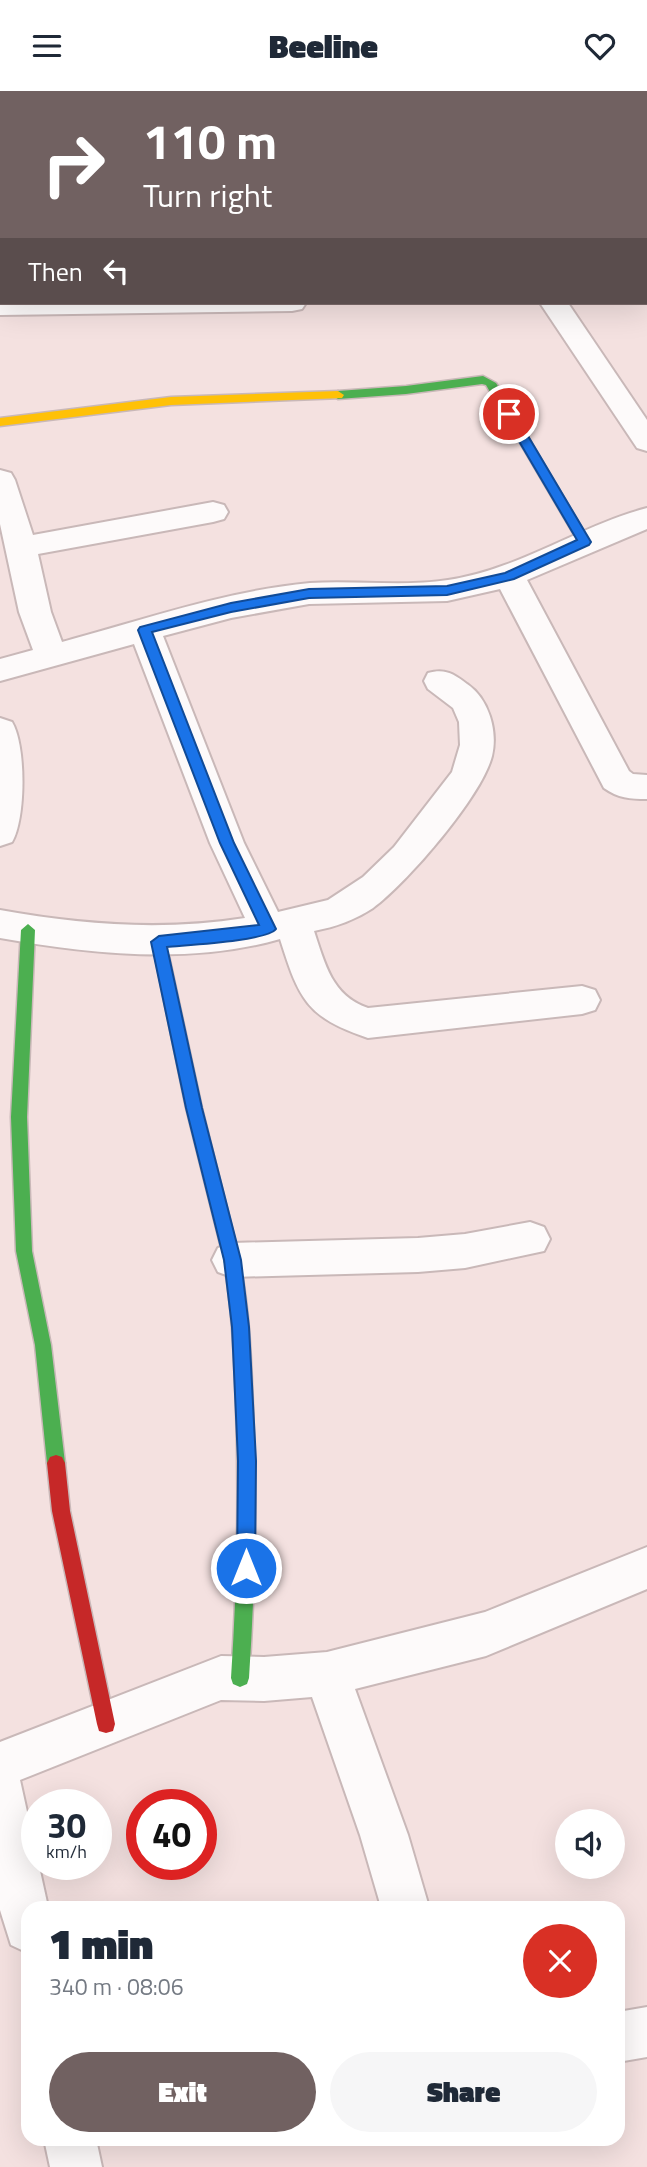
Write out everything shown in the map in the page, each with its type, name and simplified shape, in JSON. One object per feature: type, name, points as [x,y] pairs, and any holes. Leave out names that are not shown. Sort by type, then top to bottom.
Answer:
[{"type":"street","points":[[3,311],[220,305]]},
{"type":"street","points":[[555,305],[647,442]]},
{"type":"street","points":[[0,422],[171,401],[288,398],[406,390],[483,380],[490,383],[496,391],[584,542]]},
{"type":"street","points":[[0,480],[16,561],[39,630],[51,654]]},
{"type":"street","points":[[16,561],[213,512]]},
{"type":"street","points":[[0,670],[231,607],[309,594],[447,591],[509,576],[584,542],[647,518]]},
{"type":"street","points":[[509,576],[616,779],[625,786],[647,787]]},
{"type":"street","points":[[145,630],[227,843],[281,926],[320,998],[349,1018],[368,1023],[582,1000]]},
{"type":"street","points":[[106,1724],[61,1511],[43,1345],[24,1251],[10,1156],[19,1117],[12,1026],[14,927],[159,942],[227,936],[340,911],[371,890],[403,858],[465,781],[478,753],[477,727],[464,699],[440,681]]},
{"type":"street","points":[[0,730],[4,806],[0,833]]},
{"type":"street","points":[[159,942],[194,1108],[232,1260],[241,1327],[247,1461],[246,1595],[240,1678]]},
{"type":"street","points":[[232,1260],[418,1255],[465,1251],[530,1239]]},
{"type":"street","points":[[0,1765],[221,1678],[327,1674],[486,1634],[647,1568]]},
{"type":"street","points":[[327,1674],[384,1835],[403,1901]]},
{"type":"street","points":[[0,1789],[23,1901]]},
{"type":"street","points":[[625,2036],[647,2032]]},
{"type":"street","points":[[72,2146],[76,2167]]},
{"type":"traffic: fast","points":[[338,395],[483,380],[490,383],[584,542]]},
{"type":"traffic: fast","points":[[28,930],[19,1117],[24,1251],[43,1345],[56,1463]]},
{"type":"traffic: fast","points":[[229,1248],[240,1322],[245,1431],[245,1572],[240,1678]]},
{"type":"traffic: slow","points":[[0,422],[171,401],[338,395]]},
{"type":"traffic: jam","points":[[159,942],[194,1108],[229,1248]]},
{"type":"traffic: jam","points":[[56,1463],[61,1511],[106,1724]]},
{"type":"route","points":[[246,1568],[247,1461],[241,1327],[232,1260],[194,1108],[159,942],[268,929],[227,843],[145,630],[231,607],[309,594],[447,591],[509,576],[584,542],[509,414]]}]
